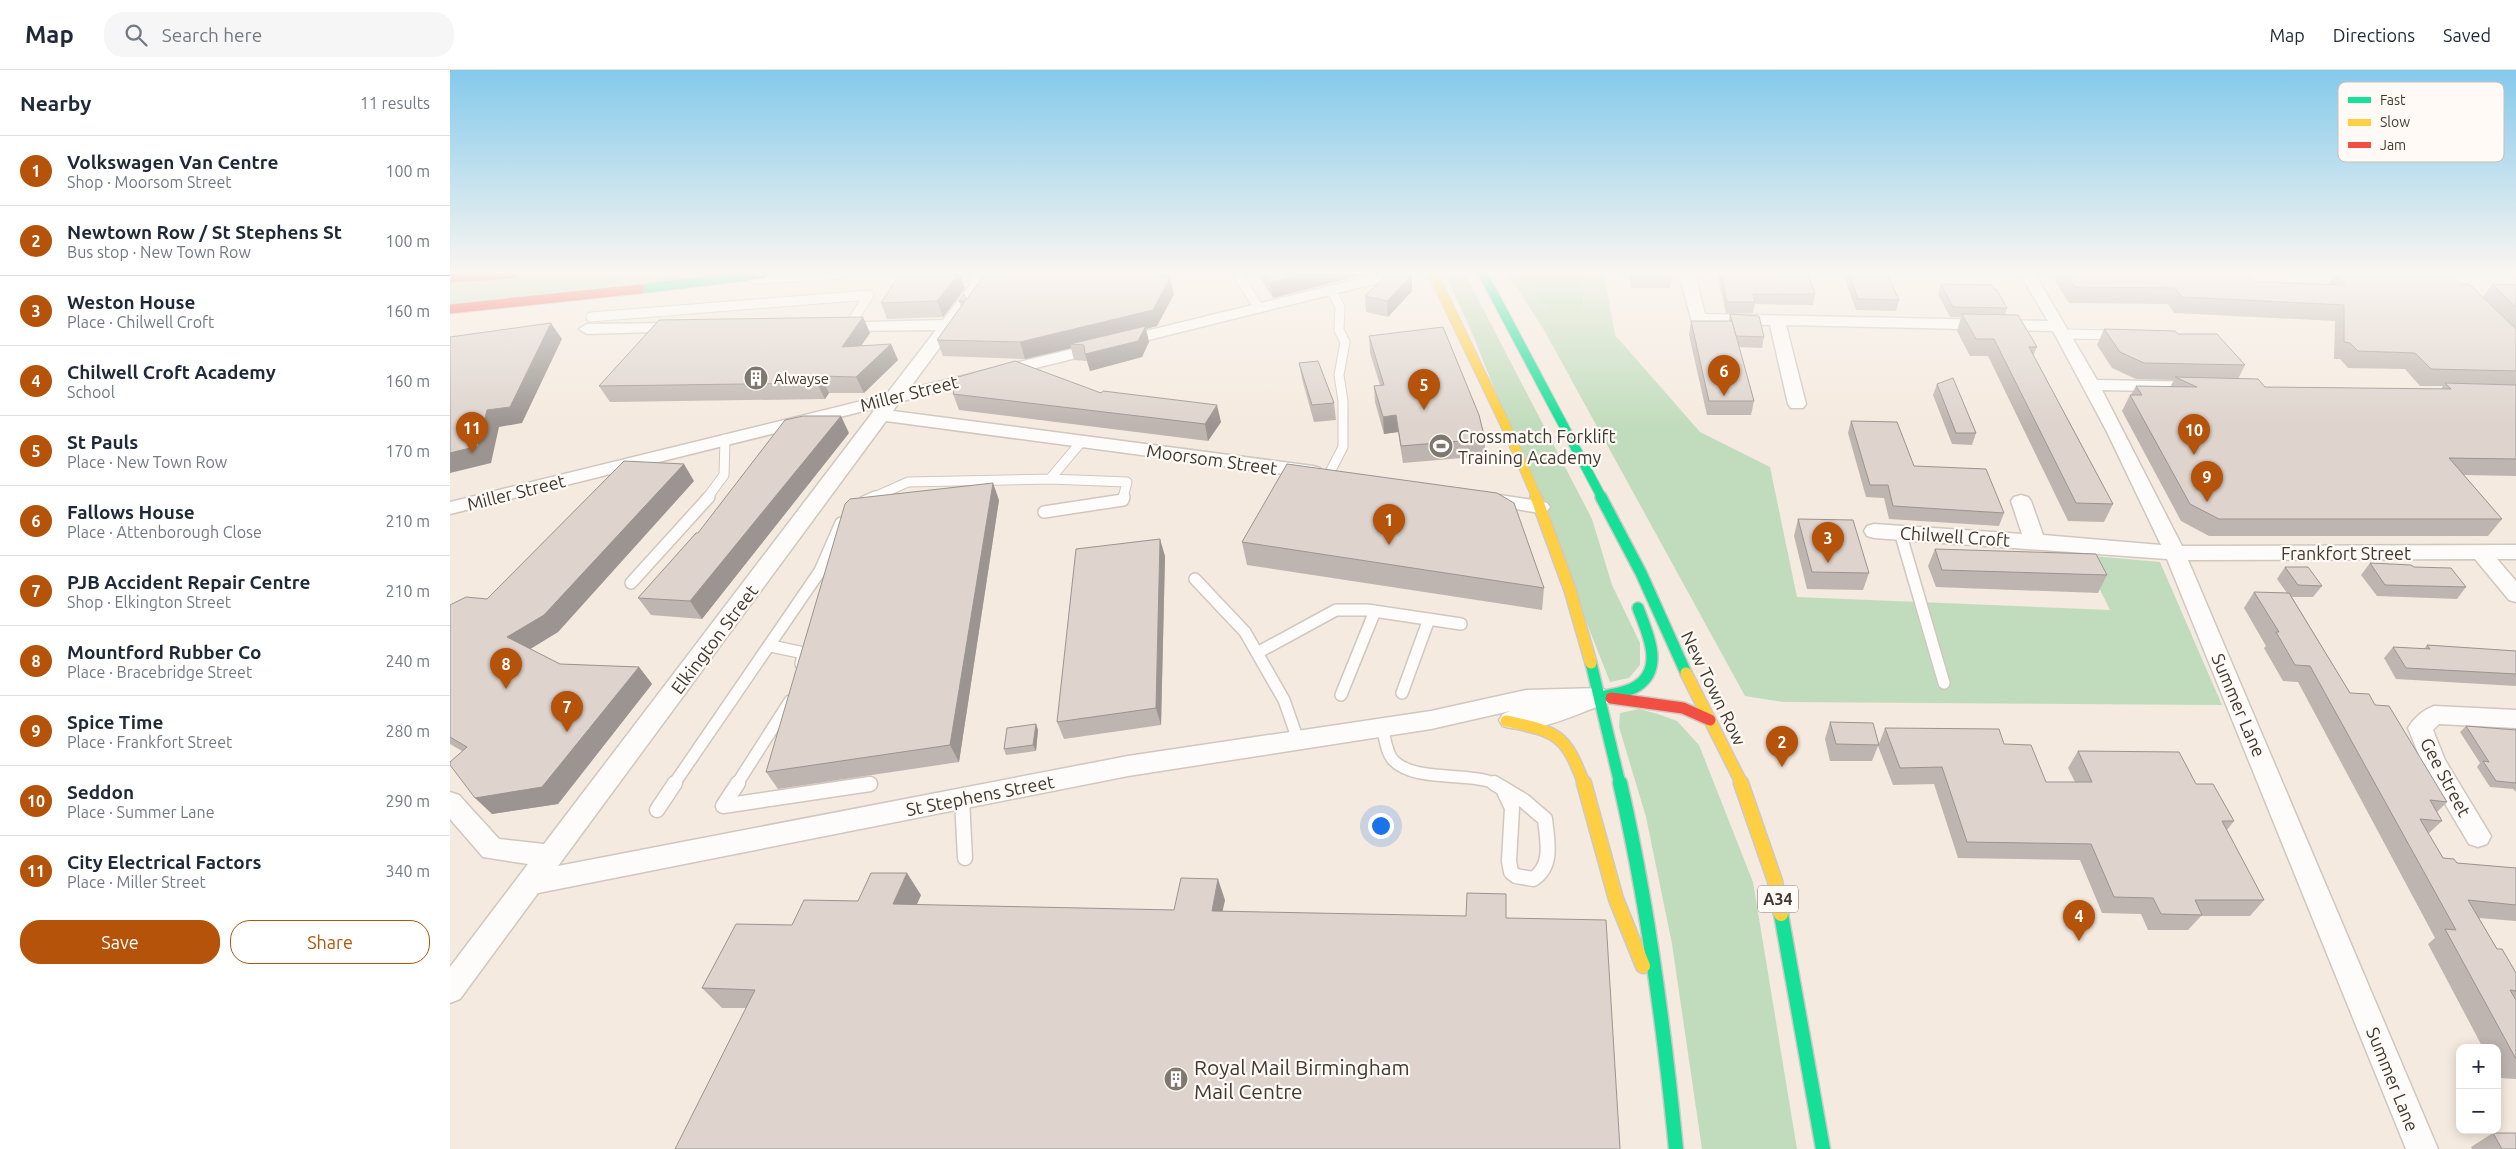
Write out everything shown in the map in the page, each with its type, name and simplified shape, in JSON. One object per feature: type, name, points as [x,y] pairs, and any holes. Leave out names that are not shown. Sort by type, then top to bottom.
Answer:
[{"type":"highway","points":[[1456,324],[1540,507],[1581,627],[1600,697],[1637,860],[1661,1009],[1676,1149]]},
{"type":"highway","name":"New Town Row","points":[[1510,324],[1641,573],[1682,665],[1744,789],[1775,880],[1823,1149]]},
{"type":"highway","points":[[1610,514],[1617,552]]},
{"type":"highway","points":[[1600,697],[1641,684],[1652,670],[1650,639],[1633,596]]},
{"type":"highway","points":[[1600,697],[1683,708],[1710,720]]},
{"type":"highway","points":[[1506,721],[1535,727],[1561,738],[1568,746],[1578,769],[1616,899],[1661,1009]]},
{"type":"street","points":[[617,324],[694,328]]},
{"type":"street","name":"Miller Street","points":[[450,508],[896,396],[1192,324]]},
{"type":"street","points":[[1778,324],[1797,404]]},
{"type":"street","points":[[1861,324],[2061,330]]},
{"type":"street","name":"Summer Lane","points":[[2058,324],[2091,385],[2175,553],[2422,1149]]},
{"type":"street","points":[[820,326],[950,325]]},
{"type":"street","name":"Elkington Street","points":[[450,990],[950,325]]},
{"type":"street","points":[[2091,385],[2219,388]]},
{"type":"street","name":"Moorsom Street","points":[[883,415],[1348,477]]},
{"type":"street","points":[[1468,496],[1540,507]]},
{"type":"street","name":"Chilwell Croft","points":[[2021,501],[2035,541]]},
{"type":"street","name":"Chilwell Croft","points":[[1874,532],[2035,541],[2175,553]]},
{"type":"street","points":[[2480,552],[2516,595]]},
{"type":"street","name":"Frankfort Street","points":[[2175,553],[2516,552]]},
{"type":"street","name":"St Stephens Street","points":[[1431,720],[1506,721],[1551,715],[1600,697]]},
{"type":"street","name":"St Stephens Street","points":[[531,883],[1128,766],[1431,720],[1526,699],[1600,697]]},
{"type":"street","name":"Gee Street","points":[[2478,836],[2434,763],[2420,728],[2434,715],[2516,719]]},
{"type":"street","points":[[450,802],[492,849],[551,856]]},
{"type":"lane","points":[[1329,474],[1343,447],[1343,401],[1338,375],[1345,342],[1340,330],[1340,324]]},
{"type":"lane","points":[[2061,330],[2128,335]]},
{"type":"lane","points":[[630,583],[716,490],[724,474],[725,439]]},
{"type":"lane","points":[[1050,479],[1082,441]]},
{"type":"lane","points":[[658,810],[820,572],[841,523],[860,504],[908,482],[1050,479],[1127,482],[1123,500],[1044,512]]},
{"type":"lane","points":[[1900,532],[1944,683]]},
{"type":"lane","points":[[1195,579],[1245,632],[1284,700],[1298,740]]},
{"type":"lane","points":[[1257,653],[1336,610],[1375,611],[1461,624]]},
{"type":"lane","points":[[1340,695],[1375,611]]},
{"type":"lane","points":[[1402,693],[1428,619]]},
{"type":"lane","points":[[771,646],[804,653],[796,682],[789,703],[723,806],[870,784]]},
{"type":"lane","points":[[1382,727],[1393,759],[1411,772],[1483,778],[1503,789],[1532,806],[1545,819],[1547,865],[1543,874],[1533,879],[1516,876],[1509,866],[1512,808],[1503,789]]},
{"type":"lane","points":[[962,799],[965,858]]},
{"type":"green space","points":[[1468,324],[1491,324],[1592,519],[1612,585],[1640,643],[1640,665],[1629,678],[1610,682]]},
{"type":"green space","points":[[1540,324],[1613,324],[1615,335],[1700,432],[1770,467],[1797,597],[2110,610],[2083,555],[2160,562],[2222,705],[1784,702],[1745,696]]},
{"type":"green space","points":[[1639,709],[1677,721],[1699,745],[1753,882],[1797,1149],[1702,1149],[1672,944],[1646,817],[1619,727],[1620,713]]},
{"type":"building","points":[[550,324],[510,407],[487,410],[478,446],[450,453],[450,337]]},
{"type":"building","name":"Alwayse","points":[[655,324],[858,324],[842,347],[891,344],[856,377],[821,376],[817,383],[599,386]]},
{"type":"building","points":[[948,324],[1093,324],[1020,342],[937,340]]},
{"type":"building","points":[[1692,324],[1733,324],[1754,401],[1709,401]]},
{"type":"building","points":[[1733,324],[1761,324],[1764,337],[1736,336]]},
{"type":"building","points":[[1968,324],[2024,324],[2037,347],[2029,347],[2113,504],[2076,503],[1994,339],[1976,339]]},
{"type":"building","points":[[2344,324],[2511,324],[2516,329],[2516,371],[2431,369],[2415,353],[2358,351],[2350,343],[2344,342]]},
{"type":"building","points":[[1146,326],[1138,341],[1085,354],[1084,345],[1070,344]]},
{"type":"building","points":[[1443,327],[1479,415],[1485,439],[1401,446],[1396,415],[1383,417],[1374,386],[1384,385],[1369,336]]},
{"type":"building","points":[[2104,329],[2175,331],[2178,334],[2217,334],[2245,365],[2144,363],[2120,352]]},
{"type":"building","points":[[1015,361],[1101,393],[1103,391],[1217,405],[1205,424],[953,394],[958,377]]},
{"type":"building","points":[[1318,361],[1334,403],[1312,405],[1299,363]]},
{"type":"building","points":[[2175,377],[2258,379],[2265,387],[2451,389],[2445,383],[2516,385],[2516,459],[2449,458],[2502,519],[2219,519],[2190,504],[2130,395],[2142,395],[2136,386],[2197,387]]},
{"type":"building","points":[[1953,378],[1976,433],[1956,433],[1937,384]]},
{"type":"building","points":[[803,416],[841,416],[690,601],[638,598],[698,533],[785,420]]},
{"type":"building","points":[[1851,421],[1897,422],[1914,466],[1986,469],[2004,513],[1893,506],[1888,485],[1870,485]]},
{"type":"building","points":[[624,461],[684,464],[544,615],[507,637],[560,664],[639,667],[542,787],[475,798],[450,765],[450,762],[467,747],[450,737],[450,605],[466,597],[487,599]]},
{"type":"building","points":[[1287,464],[1497,493],[1514,503],[1544,588],[1242,542]]},
{"type":"building","points":[[993,483],[950,745],[766,772],[845,504],[850,499]]},
{"type":"building","points":[[1798,519],[1853,520],[1869,573],[1812,572]]},
{"type":"building","points":[[1160,539],[1156,708],[1057,722],[1076,549]]},
{"type":"building","points":[[1935,549],[2096,554],[2107,575],[1942,570]]},
{"type":"building","points":[[2370,563],[2451,568],[2466,587],[2385,585]]},
{"type":"building","points":[[2285,567],[2308,567],[2322,586],[2298,585]]},
{"type":"building","points":[[2254,592],[2289,593],[2350,693],[2369,694],[2375,705],[2389,706],[2447,802],[2430,800],[2442,821],[2420,819],[2443,858],[2454,859],[2457,863],[2516,868],[2516,905],[2468,900],[2497,949],[2502,949],[2516,973],[2516,991],[2510,990],[2516,1000],[2516,1059],[2445,929],[2456,930],[2310,666],[2295,665],[2276,632],[2279,632]]},
{"type":"building","points":[[2427,645],[2516,651],[2516,674],[2406,668],[2393,647],[2430,649]]},
{"type":"building","points":[[1830,722],[1873,723],[1879,745],[1836,744]]},
{"type":"building","points":[[1036,724],[1033,745],[1004,749],[1007,728]]},
{"type":"building","points":[[2466,726],[2516,730],[2516,783],[2496,781],[2483,761],[2489,762]]},
{"type":"building","points":[[1885,728],[1999,729],[2004,744],[2031,745],[2046,782],[2092,782],[2078,751],[2179,752],[2196,784],[2213,784],[2234,821],[2222,821],[2264,900],[2195,900],[2202,915],[2161,914],[2153,898],[2114,897],[2091,844],[1967,842],[1942,767],[1900,768]]},
{"type":"building","name":"Royal Mail Birmingham Mail Centre","points":[[871,873],[907,873],[893,904],[1174,910],[1181,878],[1218,879],[1212,911],[1466,916],[1467,893],[1506,894],[1506,918],[1606,920],[1620,1149],[675,1149],[755,990],[702,988],[736,924],[792,925],[804,900],[858,901]]},
{"type":"building","points":[[2516,1133],[2516,1149],[2502,1149],[2494,1134]]},
{"type":"traffic: fast","points":[[1510,324],[1641,573],[1686,673]]},
{"type":"traffic: fast","points":[[1600,697],[1624,692],[1638,686],[1646,679],[1651,670],[1652,650],[1638,608]]},
{"type":"traffic: fast","points":[[1591,663],[1622,791],[1647,919],[1668,1059],[1676,1149]]},
{"type":"traffic: fast","points":[[1781,914],[1823,1149]]},
{"type":"traffic: slow","points":[[1457,324],[1504,422],[1536,496],[1570,590],[1591,663]]},
{"type":"traffic: slow","points":[[1686,673],[1744,789],[1775,881],[1781,914]]},
{"type":"traffic: slow","points":[[1506,721],[1534,726],[1548,731],[1560,738],[1569,749],[1586,789],[1616,899],[1643,966]]},
{"type":"traffic: jam","points":[[1611,698],[1683,708],[1710,720]]},
{"type":"place","name":"Alwayse","points":[[756,378]]},
{"type":"place","name":"Fallows House","points":[[1724,396]]},
{"type":"place","name":"St Pauls","points":[[1424,410]]},
{"type":"place","name":"Crossmatch Forklift Training Academy","points":[[1441,446]]},
{"type":"place","name":"City Electrical Factors","points":[[472,453]]},
{"type":"place","name":"Seddon","points":[[2194,455]]},
{"type":"place","name":"Spice Time","points":[[2207,502]]},
{"type":"place","name":"Volkswagen Van Centre","points":[[1389,545]]},
{"type":"place","name":"Weston House","points":[[1828,563]]},
{"type":"place","name":"Mountford Rubber Co","points":[[506,689]]},
{"type":"place","name":"PJB Accident Repair Centre","points":[[567,732]]},
{"type":"place","name":"Newtown Row / St Stephens St","points":[[1782,767]]},
{"type":"place","name":"Chilwell Croft Academy","points":[[2079,941]]},
{"type":"place","name":"Royal Mail Birmingham Mail Centre","points":[[1176,1079]]}]
